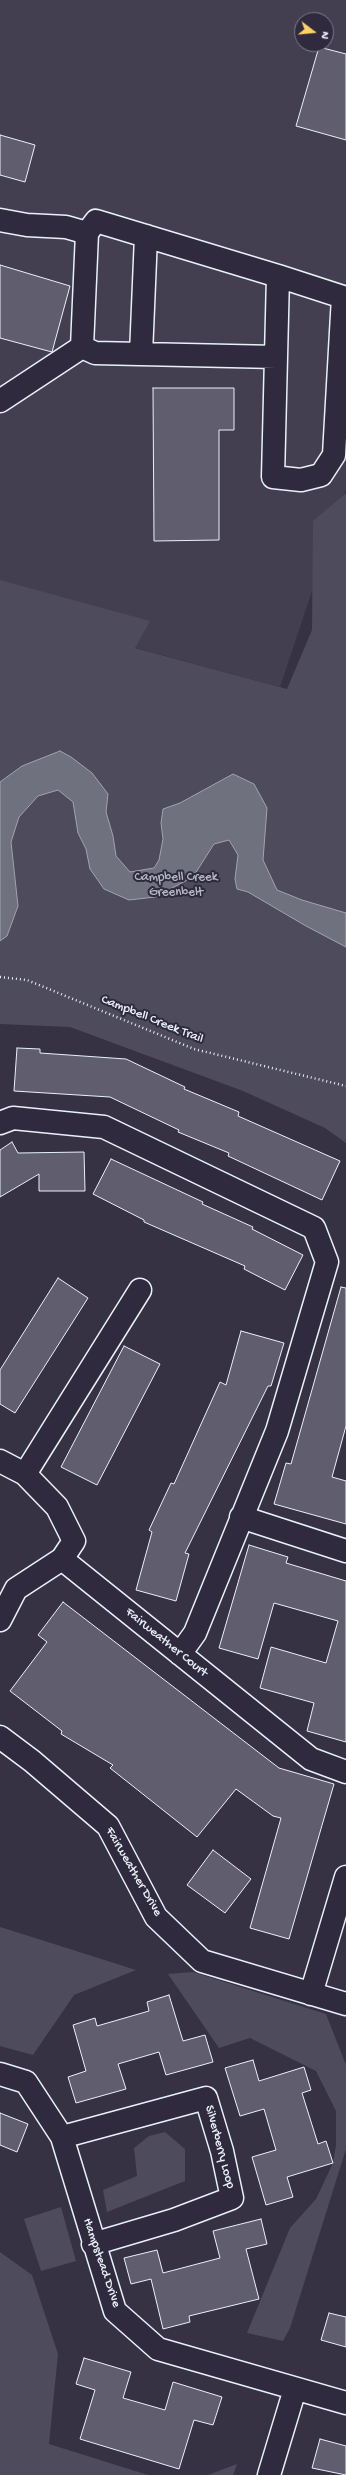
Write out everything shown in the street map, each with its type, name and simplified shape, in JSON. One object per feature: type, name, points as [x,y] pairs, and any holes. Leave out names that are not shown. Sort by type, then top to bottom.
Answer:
[{"type":"street","points":[[0,220],[27,226],[66,227],[87,233]]},
{"type":"street","points":[[82,347],[87,233],[96,221],[278,276],[344,297],[334,454],[321,475],[301,480],[273,478],[278,276]]},
{"type":"street","points":[[141,354],[146,236]]},
{"type":"street","points":[[82,347],[95,353],[276,357]]},
{"type":"street","points":[[0,401],[82,347]]},
{"type":"street","points":[[0,1123],[13,1118],[104,1127],[314,1228],[327,1262],[277,1431],[194,1633],[180,1654]]},
{"type":"street","points":[[25,1474],[140,1290]]},
{"type":"street","points":[[0,1461],[25,1474],[57,1507],[74,1541],[62,1559],[16,1589],[0,1620]]},
{"type":"street","points":[[242,1517],[346,1551]]},
{"type":"street","name":"Fairweather Court","points":[[62,1559],[311,1759],[346,1772]]},
{"type":"street","name":"Fairweather Drive","points":[[0,1737],[32,1761],[108,1826],[156,1917],[202,1961],[346,2004]]},
{"type":"street","points":[[311,1994],[346,1877]]},
{"type":"street","name":"Hampstead Drive","points":[[0,2074],[26,2082],[62,2137],[93,2244],[115,2311],[158,2349],[294,2390],[346,2403]]},
{"type":"street","name":"Silverberry Loop","points":[[62,2137],[206,2098],[222,2151],[232,2198],[174,2220],[93,2244]]},
{"type":"street","points":[[269,2475],[294,2390]]},
{"type":"path","name":"Campbell Creek Trail","points":[[0,976],[27,980],[194,1049],[346,1086]]},
{"type":"shaded area","points":[[0,0],[346,0],[346,489],[280,687],[0,611]]},
{"type":"green space","name":"Campbell Creek Greenbelt","points":[[346,493],[346,1143],[325,1128],[243,1091],[70,1027],[0,1024],[0,580],[150,621],[135,648],[287,689],[312,630],[313,521]]},
{"type":"green space","points":[[0,1927],[136,1970],[74,1995],[33,2055],[0,2046]]},
{"type":"green space","points":[[193,1972],[326,2014],[346,2065],[346,2149],[290,2328],[283,2341],[247,2333],[290,2228],[316,2199],[333,2163],[336,2145],[336,2111],[316,2071],[250,2038],[219,2048],[168,1974]]},
{"type":"green space","points":[[165,2132],[185,2149],[185,2181],[107,2212],[103,2190],[137,2176],[134,2148],[149,2136]]},
{"type":"green space","points":[[61,2207],[76,2261],[41,2271],[24,2219]]},
{"type":"green space","points":[[0,2252],[32,2275],[58,2354],[49,2444],[148,2475],[0,2475]]},
{"type":"green space","points":[[237,2464],[233,2475],[208,2475]]},
{"type":"water","points":[[60,751],[71,757],[92,773],[108,794],[106,812],[113,836],[116,856],[130,872],[154,868],[159,860],[163,839],[161,823],[163,809],[180,803],[233,774],[254,784],[267,808],[263,860],[277,890],[302,900],[346,913],[346,947],[306,926],[248,892],[237,889],[235,879],[238,855],[229,840],[214,844],[193,877],[155,897],[129,900],[104,889],[90,869],[86,849],[78,833],[73,802],[58,790],[38,796],[19,817],[11,842],[18,906],[7,936],[0,941],[0,782],[22,766]]},
{"type":"building","points":[[334,51],[346,54],[346,140],[296,126],[318,52]]},
{"type":"building","points":[[0,135],[35,145],[25,182],[0,175]]},
{"type":"building","points":[[0,265],[70,286],[52,352],[0,338]]},
{"type":"building","points":[[153,388],[234,388],[234,430],[219,430],[219,540],[154,541]]},
{"type":"building","points":[[17,1048],[40,1049],[40,1053],[126,1059],[185,1087],[184,1089],[239,1112],[238,1116],[340,1161],[322,1200],[228,1156],[229,1153],[178,1132],[179,1130],[110,1097],[14,1091]]},
{"type":"building","points":[[12,1142],[18,1153],[84,1152],[85,1191],[39,1191],[39,1174],[0,1197],[0,1150]]},
{"type":"building","points":[[111,1159],[203,1202],[202,1204],[253,1227],[252,1229],[303,1255],[285,1290],[244,1269],[245,1266],[144,1222],[144,1220],[93,1194]]},
{"type":"building","points":[[58,1278],[88,1298],[15,1413],[0,1404],[0,1370]]},
{"type":"building","points":[[341,1287],[346,1288],[346,1426],[332,1477],[346,1481],[346,1524],[274,1504],[286,1463],[291,1464]]},
{"type":"building","points":[[241,1331],[284,1343],[271,1386],[268,1386],[185,1553],[189,1554],[176,1601],[136,1590],[152,1532],[149,1530],[171,1483],[174,1484],[220,1382],[226,1385]]},
{"type":"building","points":[[124,1346],[160,1364],[97,1485],[61,1467]]},
{"type":"building","points":[[249,1545],[288,1557],[286,1563],[346,1581],[346,1742],[307,1731],[314,1703],[260,1688],[271,1647],[326,1663],[338,1621],[274,1603],[258,1659],[219,1648]]},
{"type":"building","points":[[63,1602],[279,1768],[334,1784],[289,1939],[250,1928],[281,1818],[273,1816],[236,1789],[197,1837],[110,1768],[113,1765],[61,1734],[62,1731],[10,1691],[47,1642],[38,1635]]},
{"type":"building","points":[[213,1850],[251,1879],[225,1913],[187,1885]]},
{"type":"building","points":[[169,1995],[183,2041],[205,2035],[213,2062],[166,2075],[159,2052],[118,2064],[126,2089],[76,2103],[68,2077],[86,2071],[73,2025],[95,2018],[97,2026],[149,2011],[147,2002]]},
{"type":"building","points":[[253,2060],[259,2081],[304,2067],[311,2090],[302,2093],[318,2144],[326,2141],[333,2163],[287,2177],[293,2197],[266,2205],[252,2157],[276,2150],[264,2109],[240,2116],[225,2068]]},
{"type":"building","points":[[0,2113],[28,2124],[17,2152],[0,2145]]},
{"type":"building","points":[[261,2219],[267,2244],[246,2249],[259,2299],[189,2316],[190,2322],[163,2329],[151,2279],[131,2284],[124,2258],[157,2250],[163,2273],[220,2258],[213,2231]]},
{"type":"building","points":[[329,2313],[346,2317],[346,2347],[321,2340]]},
{"type":"building","points":[[84,2358],[131,2372],[123,2398],[165,2410],[173,2382],[222,2397],[213,2425],[194,2420],[179,2469],[80,2439],[95,2390],[76,2384]]},
{"type":"building","points":[[320,2439],[346,2446],[346,2475],[312,2468]]}]
